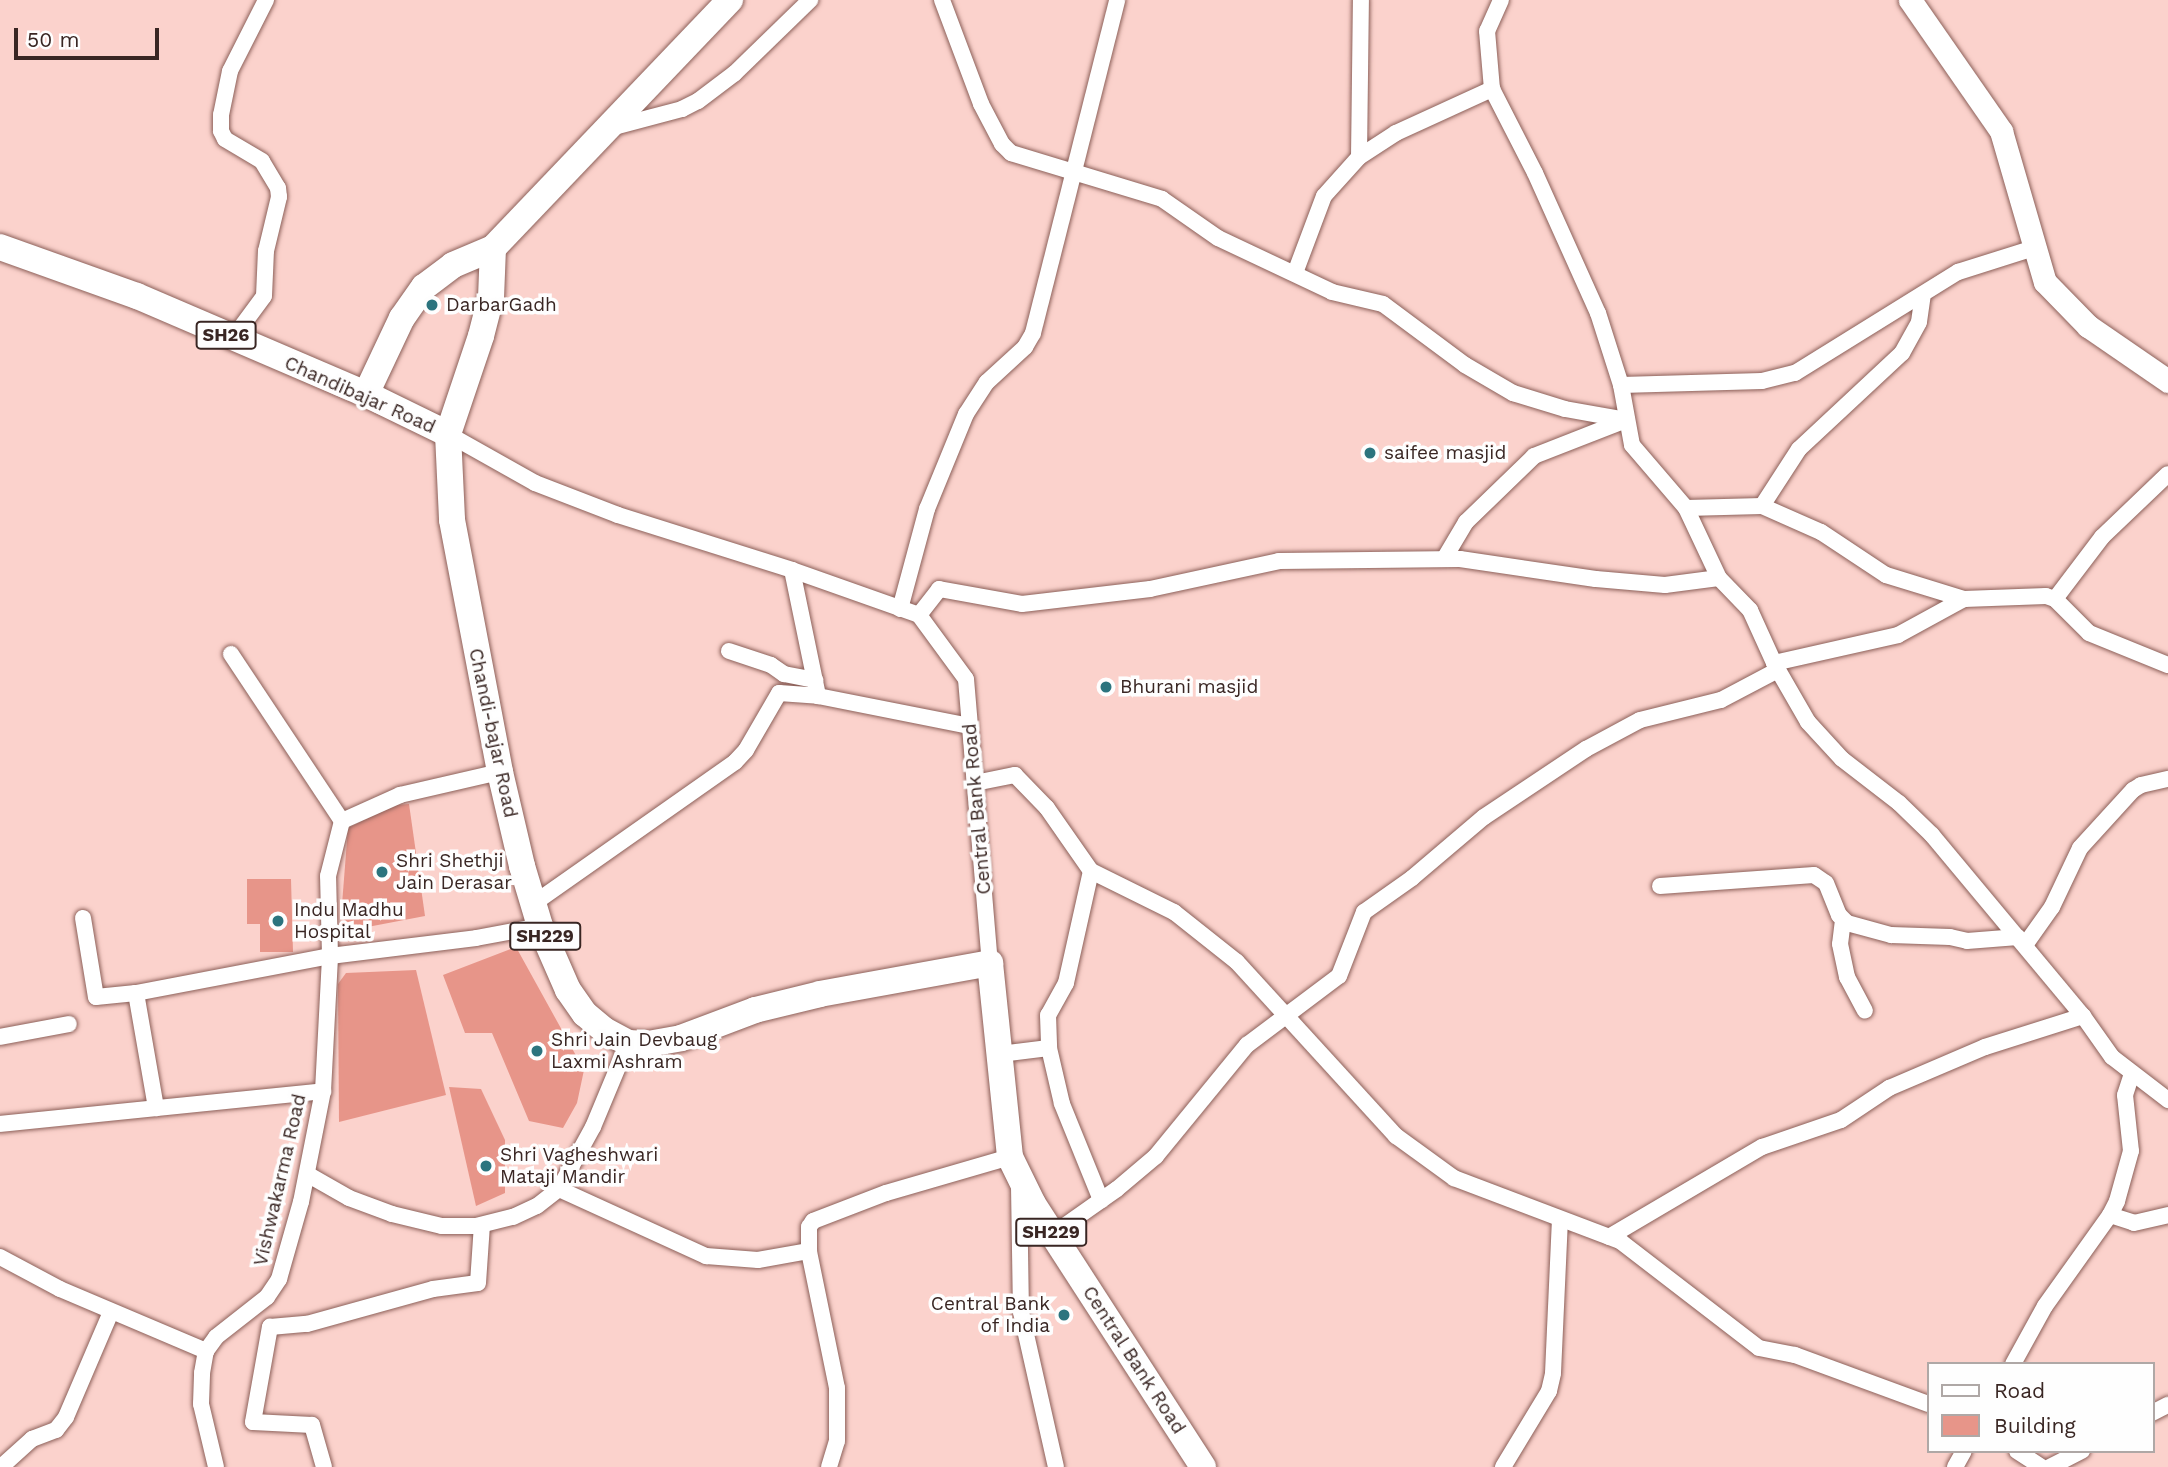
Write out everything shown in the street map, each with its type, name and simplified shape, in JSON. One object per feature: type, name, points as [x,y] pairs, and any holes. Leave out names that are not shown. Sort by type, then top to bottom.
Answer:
[{"type":"main road","points":[[366,394],[402,318],[424,287],[453,265],[493,248],[730,0]]},
{"type":"main road","name":"Chandibajar Road","points":[[0,247],[137,296],[366,394],[448,434]]},
{"type":"main road","points":[[448,434],[481,336],[491,297],[493,248]]},
{"type":"main road","name":"Chandi-bajar Road","points":[[448,434],[452,520],[500,772],[536,915],[568,990],[585,1014],[604,1030],[628,1043]]},
{"type":"main road","points":[[628,1043],[648,1044],[681,1038],[755,1010],[820,994],[990,963]]},
{"type":"main road","name":"Central Bank Road","points":[[990,963],[1015,1168],[1053,1234],[1203,1467]]},
{"type":"street","points":[[233,338],[264,296],[266,251],[279,197],[274,181],[262,161],[225,139],[221,131],[221,115],[230,71],[266,0]]},
{"type":"street","points":[[611,127],[698,101],[735,73],[810,0]]},
{"type":"street","points":[[942,0],[981,104],[1002,144],[1011,153],[1162,199],[1218,238],[1332,292],[1383,304],[1465,365],[1513,393],[1564,408],[1626,420]]},
{"type":"street","points":[[900,609],[927,509],[966,414],[987,382],[1025,348],[1033,333],[1076,171],[1116,0]]},
{"type":"street","points":[[1359,157],[1361,0]]},
{"type":"street","points":[[1501,0],[1488,31],[1492,89],[1535,173],[1598,313],[1620,385],[1632,445],[1686,508],[1719,578],[1750,610],[1776,667],[1808,722],[1842,759],[1899,803],[1932,835],[2083,1017],[2112,1056],[2168,1100]]},
{"type":"street","points":[[1910,0],[2001,131],[2045,282],[2088,326],[2168,381]]},
{"type":"street","points":[[1295,273],[1324,196],[1359,157],[1396,134],[1492,89]]},
{"type":"street","points":[[1620,385],[1750,382],[1795,373],[1958,272],[2034,248]]},
{"type":"street","points":[[1762,506],[1800,449],[1902,353],[1919,322],[1923,294]]},
{"type":"street","points":[[1444,559],[1466,522],[1534,456],[1626,420]]},
{"type":"street","points":[[448,434],[535,483],[618,515],[792,569],[919,615],[939,589],[1022,604],[1150,589],[1279,561],[1444,559],[1665,584],[1719,578]]},
{"type":"street","points":[[2055,599],[2102,537],[2168,474]]},
{"type":"street","points":[[1686,508],[1762,506],[1821,532],[1886,575],[1964,599],[2034,595],[2055,599],[2089,633],[2168,665]]},
{"type":"street","points":[[792,569],[817,688]]},
{"type":"street","points":[[1053,1234],[1156,1156],[1247,1045],[1339,976],[1364,912],[1412,878],[1484,817],[1586,749],[1640,720],[1721,700],[1776,667],[1898,635],[1964,599]]},
{"type":"street","name":"Central Bank Road","points":[[919,615],[966,680],[990,963]]},
{"type":"street","points":[[729,651],[771,665],[784,674],[817,688],[970,726]]},
{"type":"street","points":[[231,653],[342,821],[400,795],[500,772]]},
{"type":"street","points":[[83,918],[96,997],[136,993],[330,956],[412,947],[536,915],[736,762],[746,750],[779,693],[817,688]]},
{"type":"street","points":[[975,783],[1015,775],[1047,808],[1091,871],[1174,912],[1237,962],[1396,1136],[1454,1178],[1620,1241],[1759,1348],[1795,1355],[1926,1403]]},
{"type":"street","points":[[1843,920],[1891,935],[1984,942],[2021,941],[2052,907],[2080,848],[2133,790],[2168,779]]},
{"type":"street","name":"Vishwakarma Road","points":[[206,1351],[216,1337],[267,1297],[279,1279],[307,1174],[323,1091],[330,956],[328,876],[342,821]]},
{"type":"street","points":[[1091,871],[1066,983],[1048,1015],[1049,1048],[1062,1104],[1101,1200]]},
{"type":"street","points":[[1660,886],[1814,875],[1826,883],[1843,920],[1840,944],[1847,977],[1864,1011]]},
{"type":"street","points":[[136,993],[156,1108]]},
{"type":"street","points":[[1609,1237],[1762,1147],[1841,1120],[1889,1088],[1985,1046],[2083,1017]]},
{"type":"street","points":[[0,1037],[69,1024]]},
{"type":"street","points":[[307,1174],[349,1198],[392,1214],[442,1226],[482,1225],[513,1217],[537,1206],[559,1189],[593,1127],[628,1043]]},
{"type":"street","points":[[1000,1054],[1049,1048]]},
{"type":"street","points":[[2013,1362],[2045,1306],[2110,1215],[2131,1150],[2125,1095],[2132,1073]]},
{"type":"street","points":[[0,1124],[323,1091]]},
{"type":"street","points":[[829,1467],[837,1441],[837,1388],[809,1251],[808,1233],[813,1221],[886,1193],[1015,1168],[1021,1312],[1056,1467]]},
{"type":"street","points":[[559,1189],[706,1256],[758,1260],[809,1251]]},
{"type":"street","points":[[2110,1215],[2134,1223],[2168,1215]]},
{"type":"street","points":[[1503,1467],[1549,1391],[1553,1373],[1560,1220]]},
{"type":"street","points":[[324,1467],[312,1425],[253,1422],[270,1327],[307,1324],[433,1289],[478,1283],[482,1225]]},
{"type":"street","points":[[0,1257],[60,1289],[206,1351],[201,1404],[216,1467]]},
{"type":"street","points":[[1,1467],[32,1439],[55,1430],[66,1417],[111,1312]]},
{"type":"street","points":[[2020,1453],[2042,1467]]},
{"type":"street","points":[[2050,1467],[2078,1453]]},
{"type":"building","name":"Shri Shethji Jain Derasar","points":[[409,804],[425,916],[357,929],[341,917],[348,828],[395,805]]},
{"type":"building","points":[[247,879],[291,879],[293,952],[260,952],[260,924],[247,924]]},
{"type":"building","name":"Shri Jain Devbaug Laxmi Ashram","points":[[516,947],[584,1070],[577,1103],[563,1128],[529,1121],[492,1033],[465,1033],[443,975]]},
{"type":"building","points":[[416,970],[446,1095],[339,1122],[338,984],[346,973]]},
{"type":"building","name":"Shri Vagheshwari Mataji Mandir","points":[[449,1087],[481,1089],[505,1140],[505,1193],[476,1206]]},
{"type":"place","name":"DarbarGadh","points":[[432,305]]},
{"type":"place","name":"saifee masjid","points":[[1370,453]]},
{"type":"place","name":"Bhurani masjid","points":[[1106,687]]},
{"type":"place","name":"Shri Shethji Jain Derasar","points":[[382,872]]},
{"type":"place","name":"Indu Madhu Hospital","points":[[278,921]]},
{"type":"place","name":"Shri Jain Devbaug Laxmi Ashram","points":[[537,1051]]},
{"type":"place","name":"Shri Vagheshwari Mataji Mandir","points":[[486,1166]]},
{"type":"place","name":"Central Bank of India","points":[[1064,1315]]}]
